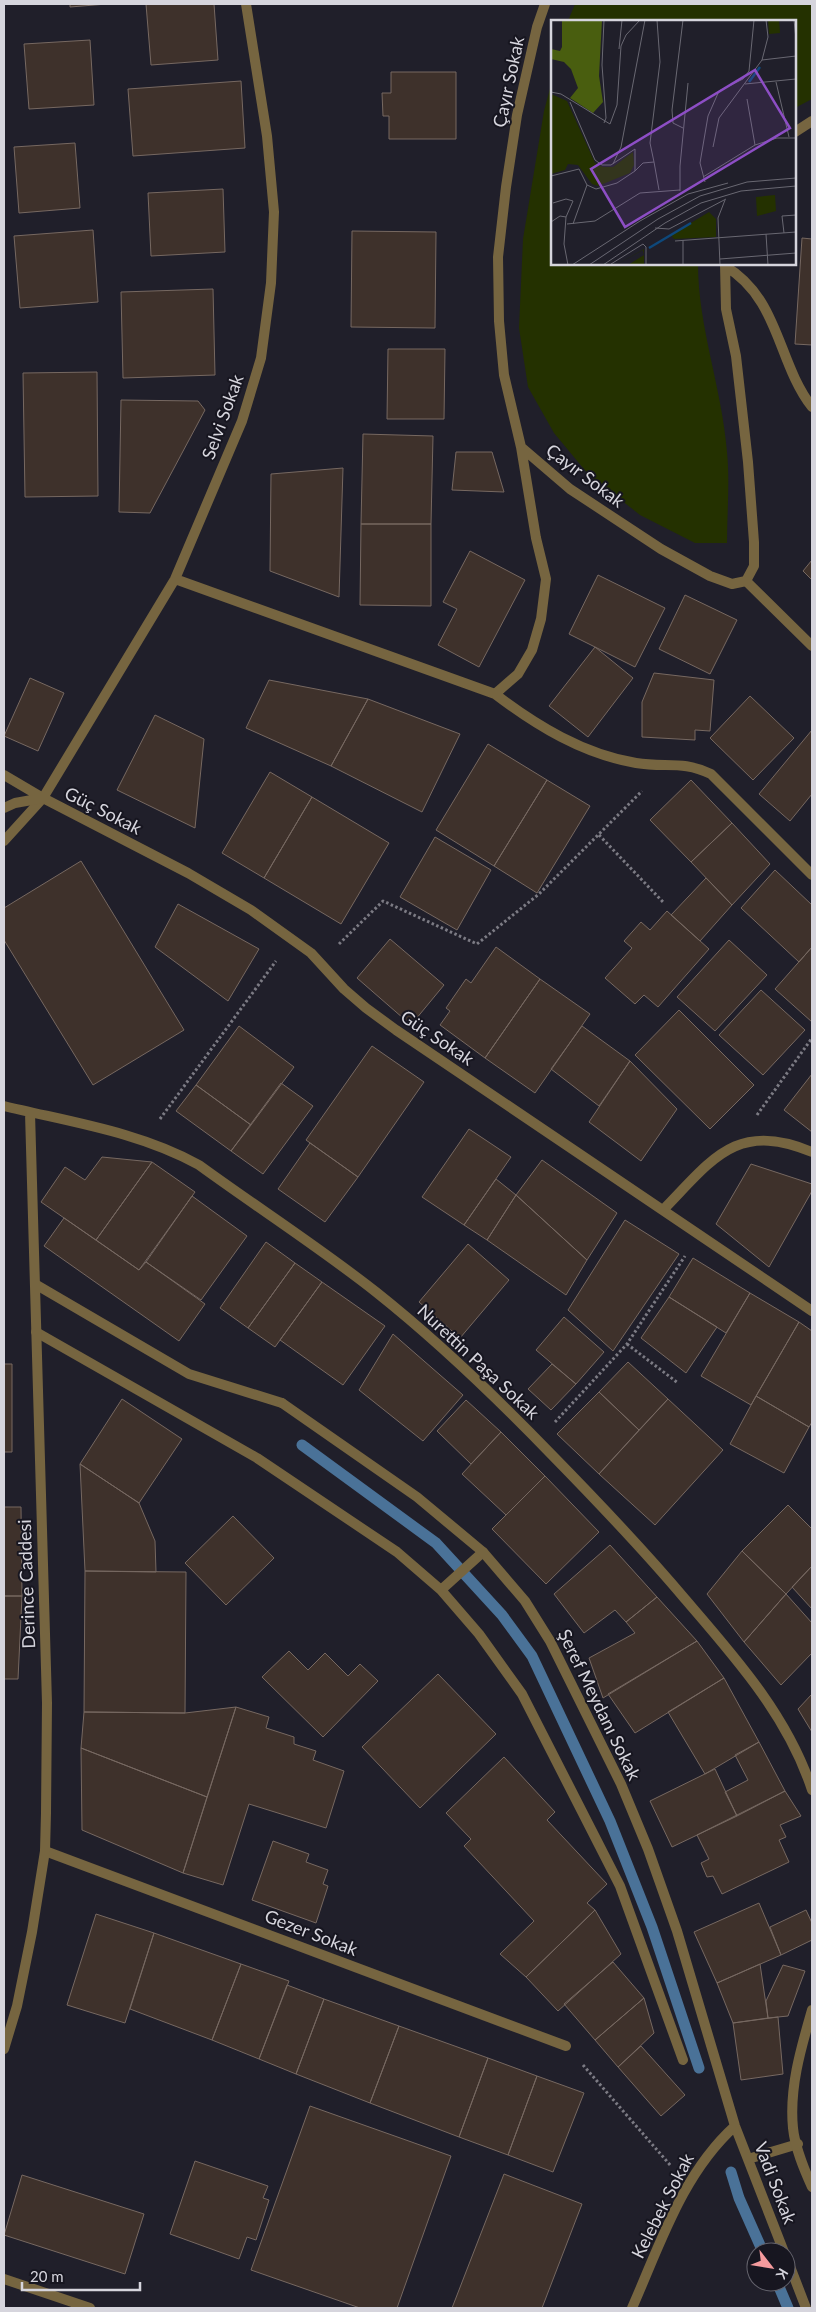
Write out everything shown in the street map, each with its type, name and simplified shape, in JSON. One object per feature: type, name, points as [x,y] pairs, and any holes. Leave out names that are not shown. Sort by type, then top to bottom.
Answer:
[{"type":"street","name":"Selvi Sokak","points":[[4,841],[42,798],[175,579],[242,421],[261,358],[271,283],[274,212],[267,136],[246,4]]},
{"type":"street","name":"Çayır Sokak","points":[[546,4],[537,28],[517,115],[498,257],[498,321],[504,375],[522,447],[570,489],[660,549],[732,584],[746,581]]},
{"type":"street","points":[[796,131],[812,121]]},
{"type":"street","points":[[725,265],[742,276],[754,291],[777,331],[792,369],[812,407]]},
{"type":"street","points":[[725,265],[726,309],[736,356],[748,462],[754,542],[754,566],[746,581],[812,646]]},
{"type":"street","points":[[495,694],[518,674],[532,650],[541,619],[546,580],[536,538],[522,447]]},
{"type":"street","points":[[175,579],[495,694],[556,736],[635,763],[682,764],[697,767],[711,774],[812,875]]},
{"type":"street","name":"Güç Sokak","points":[[4,775],[42,798],[188,872],[292,938],[320,962],[366,1008],[812,1311]]},
{"type":"street","points":[[4,808],[14,803],[42,798]]},
{"type":"street","name":"Nurettin Paşa Sokak","points":[[4,1106],[145,1140],[173,1150],[200,1165],[376,1292],[465,1370],[538,1440],[636,1540],[754,1683],[790,1738],[812,1785]]},
{"type":"street","name":"Derince Caddesi","points":[[4,2049],[17,2006],[44,1850],[47,1703],[30,1113]]},
{"type":"street","points":[[663,1210],[709,1163],[736,1144],[773,1140],[812,1152]]},
{"type":"street","name":"Şeref Meydanı Sokak","points":[[36,1284],[189,1374],[282,1403],[417,1497],[481,1553],[525,1601],[550,1641],[621,1784],[648,1849],[677,1931],[735,2126]]},
{"type":"street","points":[[36,1332],[258,1458],[396,1552],[442,1588],[479,1634],[522,1694],[598,1842],[620,1886],[683,2060]]},
{"type":"street","points":[[442,1588],[481,1553]]},
{"type":"street","name":"Gezer Sokak","points":[[44,1850],[566,2046]]},
{"type":"street","points":[[812,2010],[802,2044],[793,2089],[793,2129],[812,2187]]},
{"type":"street","name":"Vadi Sokak","points":[[735,2126],[780,2242]]},
{"type":"street","name":"Kelebek Sokak","points":[[632,2308],[688,2185],[706,2156],[735,2126]]},
{"type":"street","points":[[748,2159],[798,2144]]},
{"type":"street","points":[[4,2279],[90,2308]]},
{"type":"street","points":[[796,2282],[806,2308]]},
{"type":"path","points":[[320,962],[383,901],[477,944],[540,894],[668,765]]},
{"type":"path","points":[[599,835],[663,902]]},
{"type":"path","points":[[145,1140],[292,938]]},
{"type":"path","points":[[736,1144],[812,1038]]},
{"type":"path","points":[[538,1440],[627,1344],[700,1234]]},
{"type":"path","points":[[627,1344],[678,1383]]},
{"type":"path","points":[[566,2046],[688,2185]]},
{"type":"green space","points":[[575,4],[812,4],[812,99],[796,107],[796,20],[568,20]]},
{"type":"green space","points":[[551,85],[551,265],[698,265],[702,311],[727,452],[727,543],[695,543],[640,515],[588,474],[554,433],[528,387],[519,328],[523,239],[544,111]]},
{"type":"building","points":[[70,4],[107,4],[70,7]]},
{"type":"building","points":[[146,4],[214,4],[218,60],[151,65]]},
{"type":"building","points":[[90,40],[94,105],[29,109],[24,44]]},
{"type":"building","points":[[391,72],[456,72],[456,139],[389,139],[389,116],[383,116],[382,93],[391,93]]},
{"type":"building","points":[[241,81],[245,148],[133,156],[128,89]]},
{"type":"building","points":[[75,143],[80,208],[19,213],[14,147]]},
{"type":"building","points":[[223,189],[225,252],[151,256],[148,193]]},
{"type":"building","points":[[93,230],[98,302],[20,308],[14,236]]},
{"type":"building","points":[[352,231],[436,232],[435,328],[351,327]]},
{"type":"building","points":[[802,238],[812,239],[812,345],[795,344]]},
{"type":"building","points":[[213,289],[215,375],[123,378],[121,292]]},
{"type":"building","points":[[388,349],[445,349],[444,419],[387,419]]},
{"type":"building","points":[[97,372],[98,496],[25,497],[23,373]]},
{"type":"building","points":[[121,400],[198,401],[205,410],[150,513],[119,512]]},
{"type":"building","points":[[363,434],[433,436],[431,524],[361,524]]},
{"type":"building","points":[[456,452],[492,452],[504,492],[452,490]]},
{"type":"building","points":[[343,468],[339,597],[270,571],[271,474]]},
{"type":"building","points":[[361,524],[431,524],[431,606],[360,605]]},
{"type":"building","points":[[470,551],[525,580],[479,667],[438,645],[457,609],[443,602]]},
{"type":"building","points":[[812,560],[812,580],[803,571]]},
{"type":"building","points":[[598,575],[665,608],[635,667],[569,634]]},
{"type":"building","points":[[685,595],[737,620],[710,674],[659,649]]},
{"type":"building","points":[[595,647],[633,678],[588,737],[549,706]]},
{"type":"building","points":[[654,673],[714,680],[710,731],[695,730],[695,740],[642,737],[642,702]]},
{"type":"building","points":[[30,678],[64,693],[38,751],[4,736]]},
{"type":"building","points":[[269,680],[368,699],[331,766],[246,728]]},
{"type":"building","points":[[750,696],[794,738],[753,780],[710,738]]},
{"type":"building","points":[[368,699],[460,734],[422,812],[331,766]]},
{"type":"building","points":[[155,715],[204,739],[195,828],[117,790]]},
{"type":"building","points":[[812,730],[812,794],[790,821],[759,794]]},
{"type":"building","points":[[488,744],[547,780],[494,866],[436,830]]},
{"type":"building","points":[[270,772],[312,797],[264,878],[222,853]]},
{"type":"building","points":[[547,780],[590,806],[537,893],[494,866]]},
{"type":"building","points":[[691,780],[732,823],[691,862],[650,820]]},
{"type":"building","points":[[312,797],[389,843],[341,924],[264,878]]},
{"type":"building","points":[[732,823],[770,864],[732,905],[691,862]]},
{"type":"building","points":[[435,837],[491,870],[457,930],[400,897]]},
{"type":"building","points":[[81,861],[184,1030],[93,1085],[4,940],[4,908]]},
{"type":"building","points":[[775,870],[812,905],[812,947],[799,962],[741,908]]},
{"type":"building","points":[[706,878],[732,905],[700,941],[671,915]]},
{"type":"building","points":[[178,904],[259,949],[228,1001],[155,947]]},
{"type":"building","points":[[667,911],[709,949],[658,1007],[644,995],[635,1004],[605,978],[632,948],[624,941],[641,922],[650,930]]},
{"type":"building","points":[[390,939],[444,985],[411,1025],[357,978]]},
{"type":"building","points":[[729,940],[767,975],[715,1031],[677,997]]},
{"type":"building","points":[[496,947],[540,979],[485,1058],[440,1025],[450,1011],[446,1008],[466,979],[471,983]]},
{"type":"building","points":[[812,947],[812,1022],[775,989]]},
{"type":"building","points":[[540,979],[590,1014],[535,1093],[485,1058]]},
{"type":"building","points":[[761,990],[805,1030],[763,1075],[719,1035]]},
{"type":"building","points":[[679,1010],[754,1085],[710,1129],[635,1055]]},
{"type":"building","points":[[239,1026],[294,1067],[251,1125],[196,1085]]},
{"type":"building","points":[[582,1026],[630,1061],[599,1106],[551,1069]]},
{"type":"building","points":[[372,1046],[424,1082],[358,1177],[306,1140]]},
{"type":"building","points":[[630,1061],[677,1109],[641,1161],[589,1122]]},
{"type":"building","points":[[812,1074],[812,1132],[784,1110]]},
{"type":"building","points":[[281,1083],[313,1106],[263,1174],[231,1151]]},
{"type":"building","points":[[196,1085],[251,1125],[231,1151],[176,1111]]},
{"type":"building","points":[[469,1129],[511,1157],[464,1225],[422,1197]]},
{"type":"building","points":[[310,1143],[358,1177],[325,1222],[278,1189]]},
{"type":"building","points":[[102,1157],[152,1162],[96,1240],[41,1202],[65,1167],[85,1180]]},
{"type":"building","points":[[542,1160],[617,1213],[587,1260],[516,1195]]},
{"type":"building","points":[[152,1162],[195,1192],[139,1270],[96,1240]]},
{"type":"building","points":[[751,1164],[812,1184],[812,1191],[769,1267],[716,1224]]},
{"type":"building","points":[[496,1179],[516,1195],[487,1240],[464,1225]]},
{"type":"building","points":[[516,1195],[587,1260],[566,1295],[487,1240]]},
{"type":"building","points":[[192,1196],[247,1236],[201,1300],[146,1262]]},
{"type":"building","points":[[64,1218],[139,1270],[146,1262],[205,1304],[179,1341],[44,1246]]},
{"type":"building","points":[[625,1220],[679,1254],[613,1351],[568,1310]]},
{"type":"building","points":[[266,1242],[295,1263],[248,1328],[220,1308]]},
{"type":"building","points":[[468,1244],[509,1280],[460,1338],[419,1302]]},
{"type":"building","points":[[693,1258],[750,1293],[726,1333],[669,1297]]},
{"type":"building","points":[[295,1263],[322,1282],[275,1347],[248,1328]]},
{"type":"building","points":[[322,1282],[385,1326],[343,1385],[280,1340]]},
{"type":"building","points":[[750,1293],[799,1322],[751,1405],[701,1376]]},
{"type":"building","points":[[669,1297],[717,1327],[686,1373],[641,1338]]},
{"type":"building","points":[[564,1317],[604,1352],[576,1384],[536,1350]]},
{"type":"building","points":[[799,1322],[812,1331],[812,1422],[809,1427],[756,1396]]},
{"type":"building","points":[[393,1334],[463,1395],[423,1441],[359,1390]]},
{"type":"building","points":[[628,1362],[668,1399],[639,1430],[599,1392]]},
{"type":"building","points":[[4,1364],[12,1364],[12,1452],[4,1452]]},
{"type":"building","points":[[552,1364],[576,1384],[551,1410],[528,1389]]},
{"type":"building","points":[[599,1392],[639,1430],[599,1474],[557,1434]]},
{"type":"building","points":[[756,1396],[809,1427],[784,1473],[730,1444]]},
{"type":"building","points":[[122,1399],[182,1439],[139,1503],[80,1464]]},
{"type":"building","points":[[668,1399],[723,1450],[655,1525],[599,1474]]},
{"type":"building","points":[[466,1400],[501,1432],[471,1464],[437,1431]]},
{"type":"building","points":[[501,1432],[545,1476],[506,1515],[462,1474]]},
{"type":"building","points":[[80,1464],[139,1503],[155,1541],[156,1572],[85,1571]]},
{"type":"building","points":[[545,1476],[599,1532],[546,1584],[492,1529]]},
{"type":"building","points":[[788,1505],[812,1529],[812,1566],[786,1594],[742,1551]]},
{"type":"building","points":[[4,1507],[21,1507],[22,1596],[4,1596]]},
{"type":"building","points":[[233,1516],[274,1558],[226,1605],[185,1563]]},
{"type":"building","points":[[610,1545],[657,1597],[626,1622],[615,1610],[584,1633],[554,1594]]},
{"type":"building","points":[[742,1551],[786,1594],[744,1642],[707,1594]]},
{"type":"building","points":[[812,1566],[812,1609],[792,1587]]},
{"type":"building","points":[[85,1571],[186,1572],[185,1713],[84,1712]]},
{"type":"building","points":[[786,1594],[812,1623],[812,1653],[781,1685],[744,1642]]},
{"type":"building","points":[[4,1596],[22,1596],[18,1679],[4,1679]]},
{"type":"building","points":[[657,1597],[697,1641],[603,1698],[589,1658],[635,1633],[626,1622]]},
{"type":"building","points":[[697,1641],[724,1678],[635,1733],[608,1694]]},
{"type":"building","points":[[289,1651],[308,1670],[325,1653],[348,1676],[360,1664],[378,1681],[323,1737],[262,1677]]},
{"type":"building","points":[[438,1674],[496,1734],[420,1808],[362,1747]]},
{"type":"building","points":[[724,1678],[759,1742],[705,1774],[668,1712]]},
{"type":"building","points":[[812,1694],[812,1732],[798,1709]]},
{"type":"building","points":[[236,1707],[207,1797],[81,1748],[84,1712],[185,1713]]},
{"type":"building","points":[[236,1707],[269,1717],[266,1728],[294,1737],[294,1744],[316,1751],[313,1760],[344,1771],[326,1828],[249,1804],[223,1885],[183,1873]]},
{"type":"building","points":[[759,1742],[785,1791],[737,1816],[725,1792],[748,1780],[735,1755]]},
{"type":"building","points":[[81,1748],[207,1797],[183,1873],[82,1830]]},
{"type":"building","points":[[504,1757],[555,1812],[547,1820],[607,1884],[587,1903],[595,1910],[526,1977],[500,1954],[534,1921],[464,1846],[471,1839],[446,1813]]},
{"type":"building","points":[[715,1769],[737,1816],[672,1847],[650,1801]]},
{"type":"building","points":[[785,1791],[801,1816],[780,1825],[786,1837],[779,1840],[789,1862],[722,1894],[713,1876],[707,1877],[701,1863],[709,1859],[697,1835]]},
{"type":"building","points":[[273,1841],[309,1854],[306,1862],[328,1870],[323,1884],[328,1886],[316,1923],[252,1900]]},
{"type":"building","points":[[759,1903],[781,1955],[717,1983],[694,1932]]},
{"type":"building","points":[[595,1910],[621,1954],[558,2011],[526,1977]]},
{"type":"building","points":[[806,1910],[812,1923],[812,1940],[781,1955],[770,1927]]},
{"type":"building","points":[[96,1914],[154,1933],[125,2023],[67,2005]]},
{"type":"building","points":[[154,1933],[241,1964],[212,2040],[130,2009]]},
{"type":"building","points":[[613,1962],[644,1998],[595,2040],[564,2004]]},
{"type":"building","points":[[241,1964],[289,1981],[259,2059],[212,2040]]},
{"type":"building","points":[[760,1964],[768,2018],[733,2023],[717,1983]]},
{"type":"building","points":[[783,1965],[805,1971],[788,2016],[768,2018],[766,2001]]},
{"type":"building","points":[[287,1985],[324,1999],[296,2074],[259,2059]]},
{"type":"building","points":[[644,1998],[654,2033],[618,2067],[595,2040]]},
{"type":"building","points":[[324,1999],[399,2026],[370,2103],[296,2074]]},
{"type":"building","points":[[778,2017],[783,2074],[741,2080],[733,2023]]},
{"type":"building","points":[[399,2026],[488,2058],[459,2137],[370,2103]]},
{"type":"building","points":[[641,2046],[685,2095],[661,2116],[618,2067]]},
{"type":"building","points":[[488,2058],[537,2076],[508,2155],[459,2137]]},
{"type":"building","points":[[537,2076],[584,2093],[553,2172],[508,2155]]},
{"type":"building","points":[[310,2106],[451,2156],[397,2308],[360,2308],[251,2270]]},
{"type":"building","points":[[195,2161],[268,2186],[263,2198],[269,2200],[256,2240],[247,2237],[239,2259],[170,2234]]},
{"type":"building","points":[[504,2174],[582,2204],[542,2308],[452,2308]]},
{"type":"building","points":[[22,2175],[144,2214],[125,2274],[4,2235]]},
{"type":"waterway","points":[[302,1445],[436,1543],[502,1615],[532,1656],[610,1821],[652,1927],[699,2068]]},
{"type":"waterway","points":[[731,2172],[739,2198],[759,2242]]},
{"type":"waterway","points":[[781,2292],[788,2308]]}]
